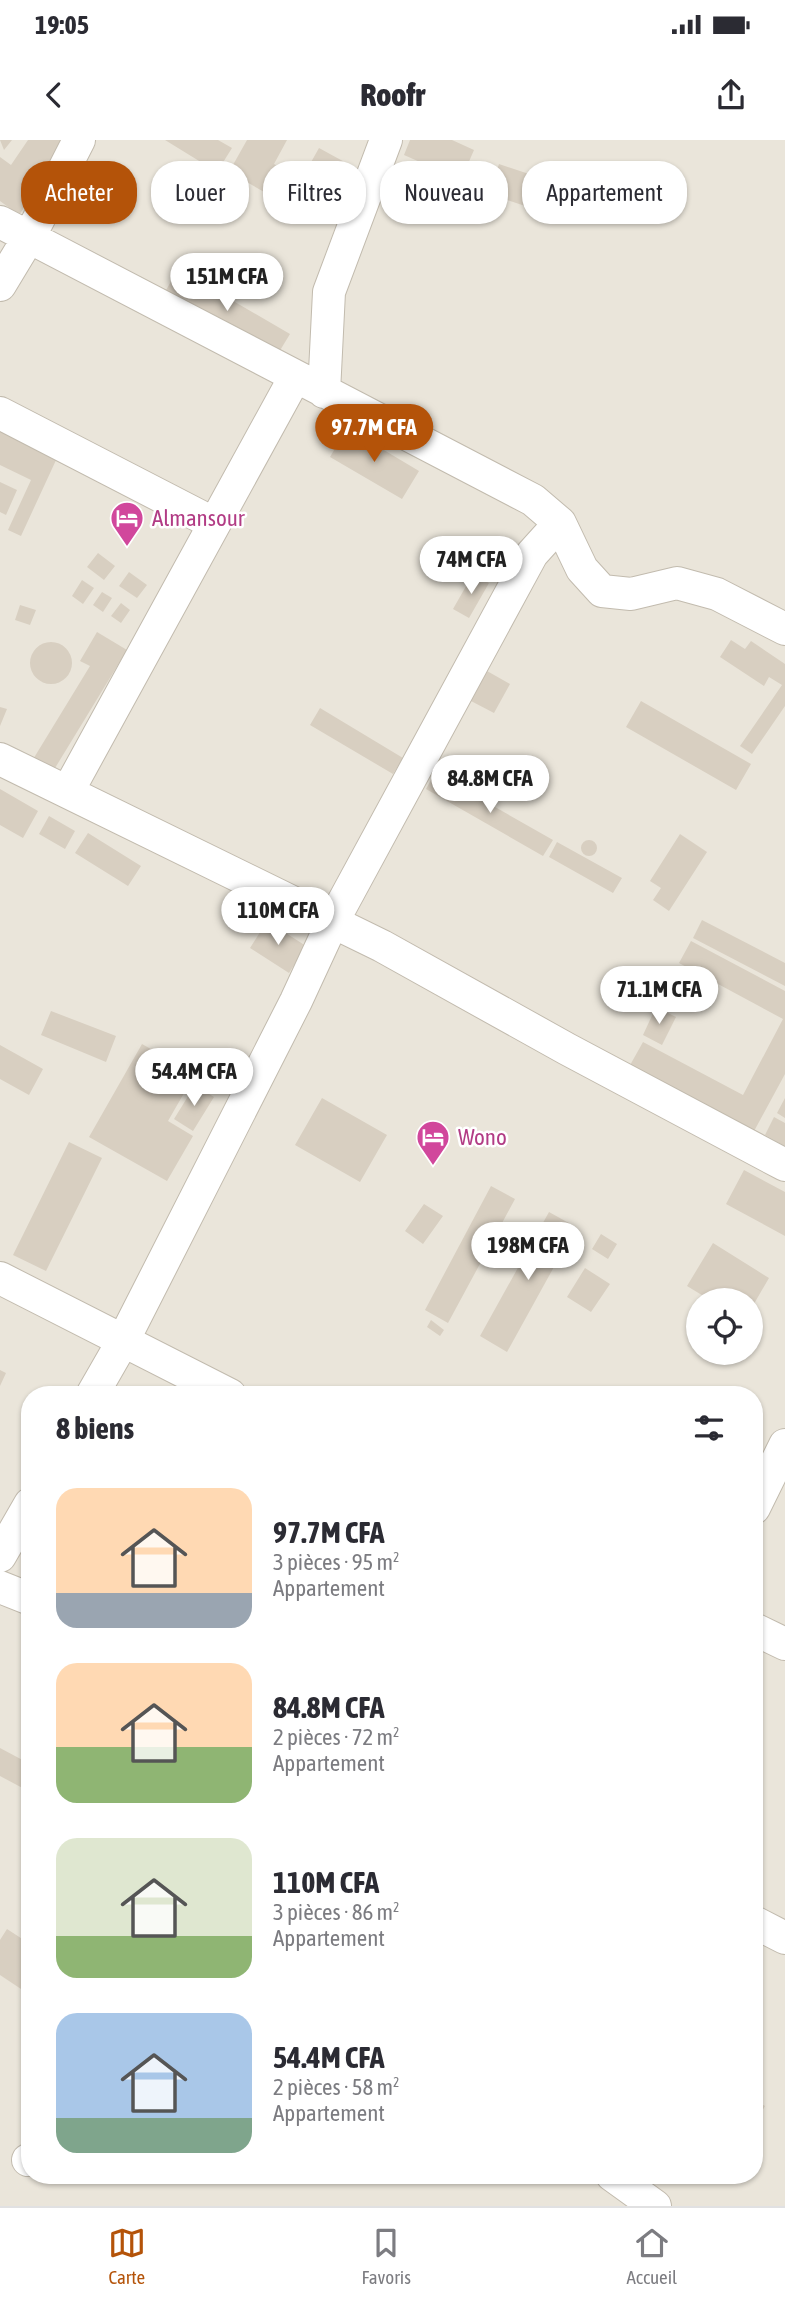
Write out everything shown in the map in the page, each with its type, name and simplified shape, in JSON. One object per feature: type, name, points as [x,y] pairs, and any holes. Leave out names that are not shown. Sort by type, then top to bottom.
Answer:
[{"type":"street","points":[[0,285],[28,238],[79,140]]},
{"type":"street","points":[[324,392],[329,292],[386,140]]},
{"type":"street","points":[[0,222],[533,500],[560,523],[582,569],[602,591],[631,594],[677,583],[717,594],[785,629]]},
{"type":"street","points":[[68,792],[295,377]]},
{"type":"street","points":[[0,413],[213,523]]},
{"type":"street","points":[[97,1386],[123,1341],[296,1002],[333,921],[532,554],[560,523]]},
{"type":"street","points":[[0,760],[333,921],[785,1165]]},
{"type":"street","points":[[0,1278],[212,1386]]},
{"type":"street","points":[[763,1489],[785,1445]]},
{"type":"street","points":[[0,1556],[21,1520]]},
{"type":"street","points":[[0,1587],[21,1595]]},
{"type":"street","points":[[763,1633],[785,1644]]},
{"type":"street","points":[[763,1927],[785,1938]]},
{"type":"street","points":[[624,2184],[655,2206]]},
{"type":"shaded area","points":[[0,140],[785,140],[785,2206],[0,2206]]},
{"type":"building","points":[[0,140],[12,140],[4,150]]},
{"type":"building","points":[[28,140],[71,140],[56,161],[21,161],[19,215],[0,201],[0,157],[11,165]]},
{"type":"building","points":[[165,140],[218,140],[232,148],[224,161],[199,161]]},
{"type":"building","points":[[247,140],[287,140],[276,161],[263,161],[263,191],[249,183],[249,161],[235,161]]},
{"type":"building","points":[[410,140],[452,140],[474,150],[469,161],[418,161],[404,155]]},
{"type":"building","points":[[319,148],[343,161],[312,161]]},
{"type":"building","points":[[508,167],[522,172],[522,205],[508,200]]},
{"type":"building","points":[[178,269],[290,334],[276,357],[165,292]]},
{"type":"building","points":[[347,428],[419,471],[402,499],[330,457]]},
{"type":"building","points":[[0,431],[57,458],[21,536],[8,530],[31,480],[0,465]]},
{"type":"building","points":[[0,482],[17,490],[6,515],[0,512]]},
{"type":"building","points":[[98,553],[115,566],[104,580],[87,567]]},
{"type":"building","points":[[129,572],[147,585],[137,598],[119,586]]},
{"type":"building","points":[[473,574],[489,583],[469,618],[453,609]]},
{"type":"building","points":[[82,580],[94,588],[83,604],[72,596]]},
{"type":"building","points":[[102,592],[112,598],[103,612],[93,605]]},
{"type":"building","points":[[121,603],[130,610],[121,623],[111,616]]},
{"type":"building","points":[[20,605],[36,610],[30,625],[15,620]]},
{"type":"building","points":[[97,632],[127,650],[52,773],[32,761],[90,666],[80,661]]},
{"type":"building","points":[[731,640],[745,649],[751,641],[785,664],[785,706],[752,754],[740,746],[782,685],[769,677],[764,686],[720,657]]},
{"type":"building","points":[[51,642],[66,648],[72,663],[66,678],[51,684],[36,678],[30,663],[36,648]]},
{"type":"building","points":[[487,671],[510,684],[494,713],[471,701]]},
{"type":"building","points":[[641,701],[751,764],[736,790],[626,727]]},
{"type":"building","points":[[0,707],[7,709],[0,726]]},
{"type":"building","points":[[320,708],[403,758],[393,774],[310,725]]},
{"type":"building","points":[[435,773],[553,840],[543,856],[426,789]]},
{"type":"building","points":[[0,789],[38,811],[23,838],[0,825]]},
{"type":"building","points":[[49,816],[75,831],[65,849],[39,834]]},
{"type":"building","points":[[88,833],[141,866],[128,886],[75,853]]},
{"type":"building","points":[[680,834],[707,852],[669,911],[653,900],[661,888],[650,881]]},
{"type":"building","points":[[589,840],[597,848],[589,856],[581,848]]},
{"type":"building","points":[[557,842],[622,878],[613,893],[549,857]]},
{"type":"building","points":[[702,920],[785,963],[785,986],[693,938]]},
{"type":"building","points":[[267,921],[306,946],[289,973],[250,948]]},
{"type":"building","points":[[691,941],[785,991],[785,1074],[753,1133],[629,1067],[643,1042],[743,1095],[783,1019],[679,963]]},
{"type":"building","points":[[656,1007],[676,1017],[662,1045],[643,1035]]},
{"type":"building","points":[[51,1011],[116,1036],[106,1062],[41,1035]]},
{"type":"building","points":[[142,1044],[195,1074],[168,1121],[193,1136],[167,1181],[89,1137]]},
{"type":"building","points":[[0,1045],[43,1069],[29,1095],[0,1079]]},
{"type":"building","points":[[195,1085],[214,1097],[193,1131],[174,1119]]},
{"type":"building","points":[[322,1098],[387,1135],[360,1182],[295,1145]]},
{"type":"building","points":[[785,1098],[785,1118],[777,1113]]},
{"type":"building","points":[[774,1117],[785,1123],[785,1146],[765,1135]]},
{"type":"building","points":[[69,1142],[102,1158],[46,1271],[13,1255]]},
{"type":"building","points":[[744,1170],[785,1192],[785,1236],[726,1204]]},
{"type":"building","points":[[491,1186],[515,1199],[448,1323],[425,1310]]},
{"type":"building","points":[[424,1204],[443,1216],[423,1244],[405,1231]]},
{"type":"building","points":[[549,1212],[576,1227],[507,1352],[480,1336]]},
{"type":"building","points":[[601,1234],[617,1244],[608,1259],[592,1249]]},
{"type":"building","points":[[713,1243],[769,1278],[763,1288],[687,1286]]},
{"type":"building","points":[[585,1268],[610,1284],[591,1312],[567,1297]]},
{"type":"building","points":[[431,1320],[444,1330],[440,1336],[427,1327]]},
{"type":"building","points":[[0,1370],[6,1373],[0,1386]]},
{"type":"building","points":[[0,1748],[21,1759],[21,1787],[0,1776]]},
{"type":"building","points":[[7,1929],[21,1938],[21,1989],[0,1975],[0,1940]]},
{"type":"place","name":"Almansour","points":[[127,548]]},
{"type":"place","name":"Wono","points":[[433,1167]]}]
